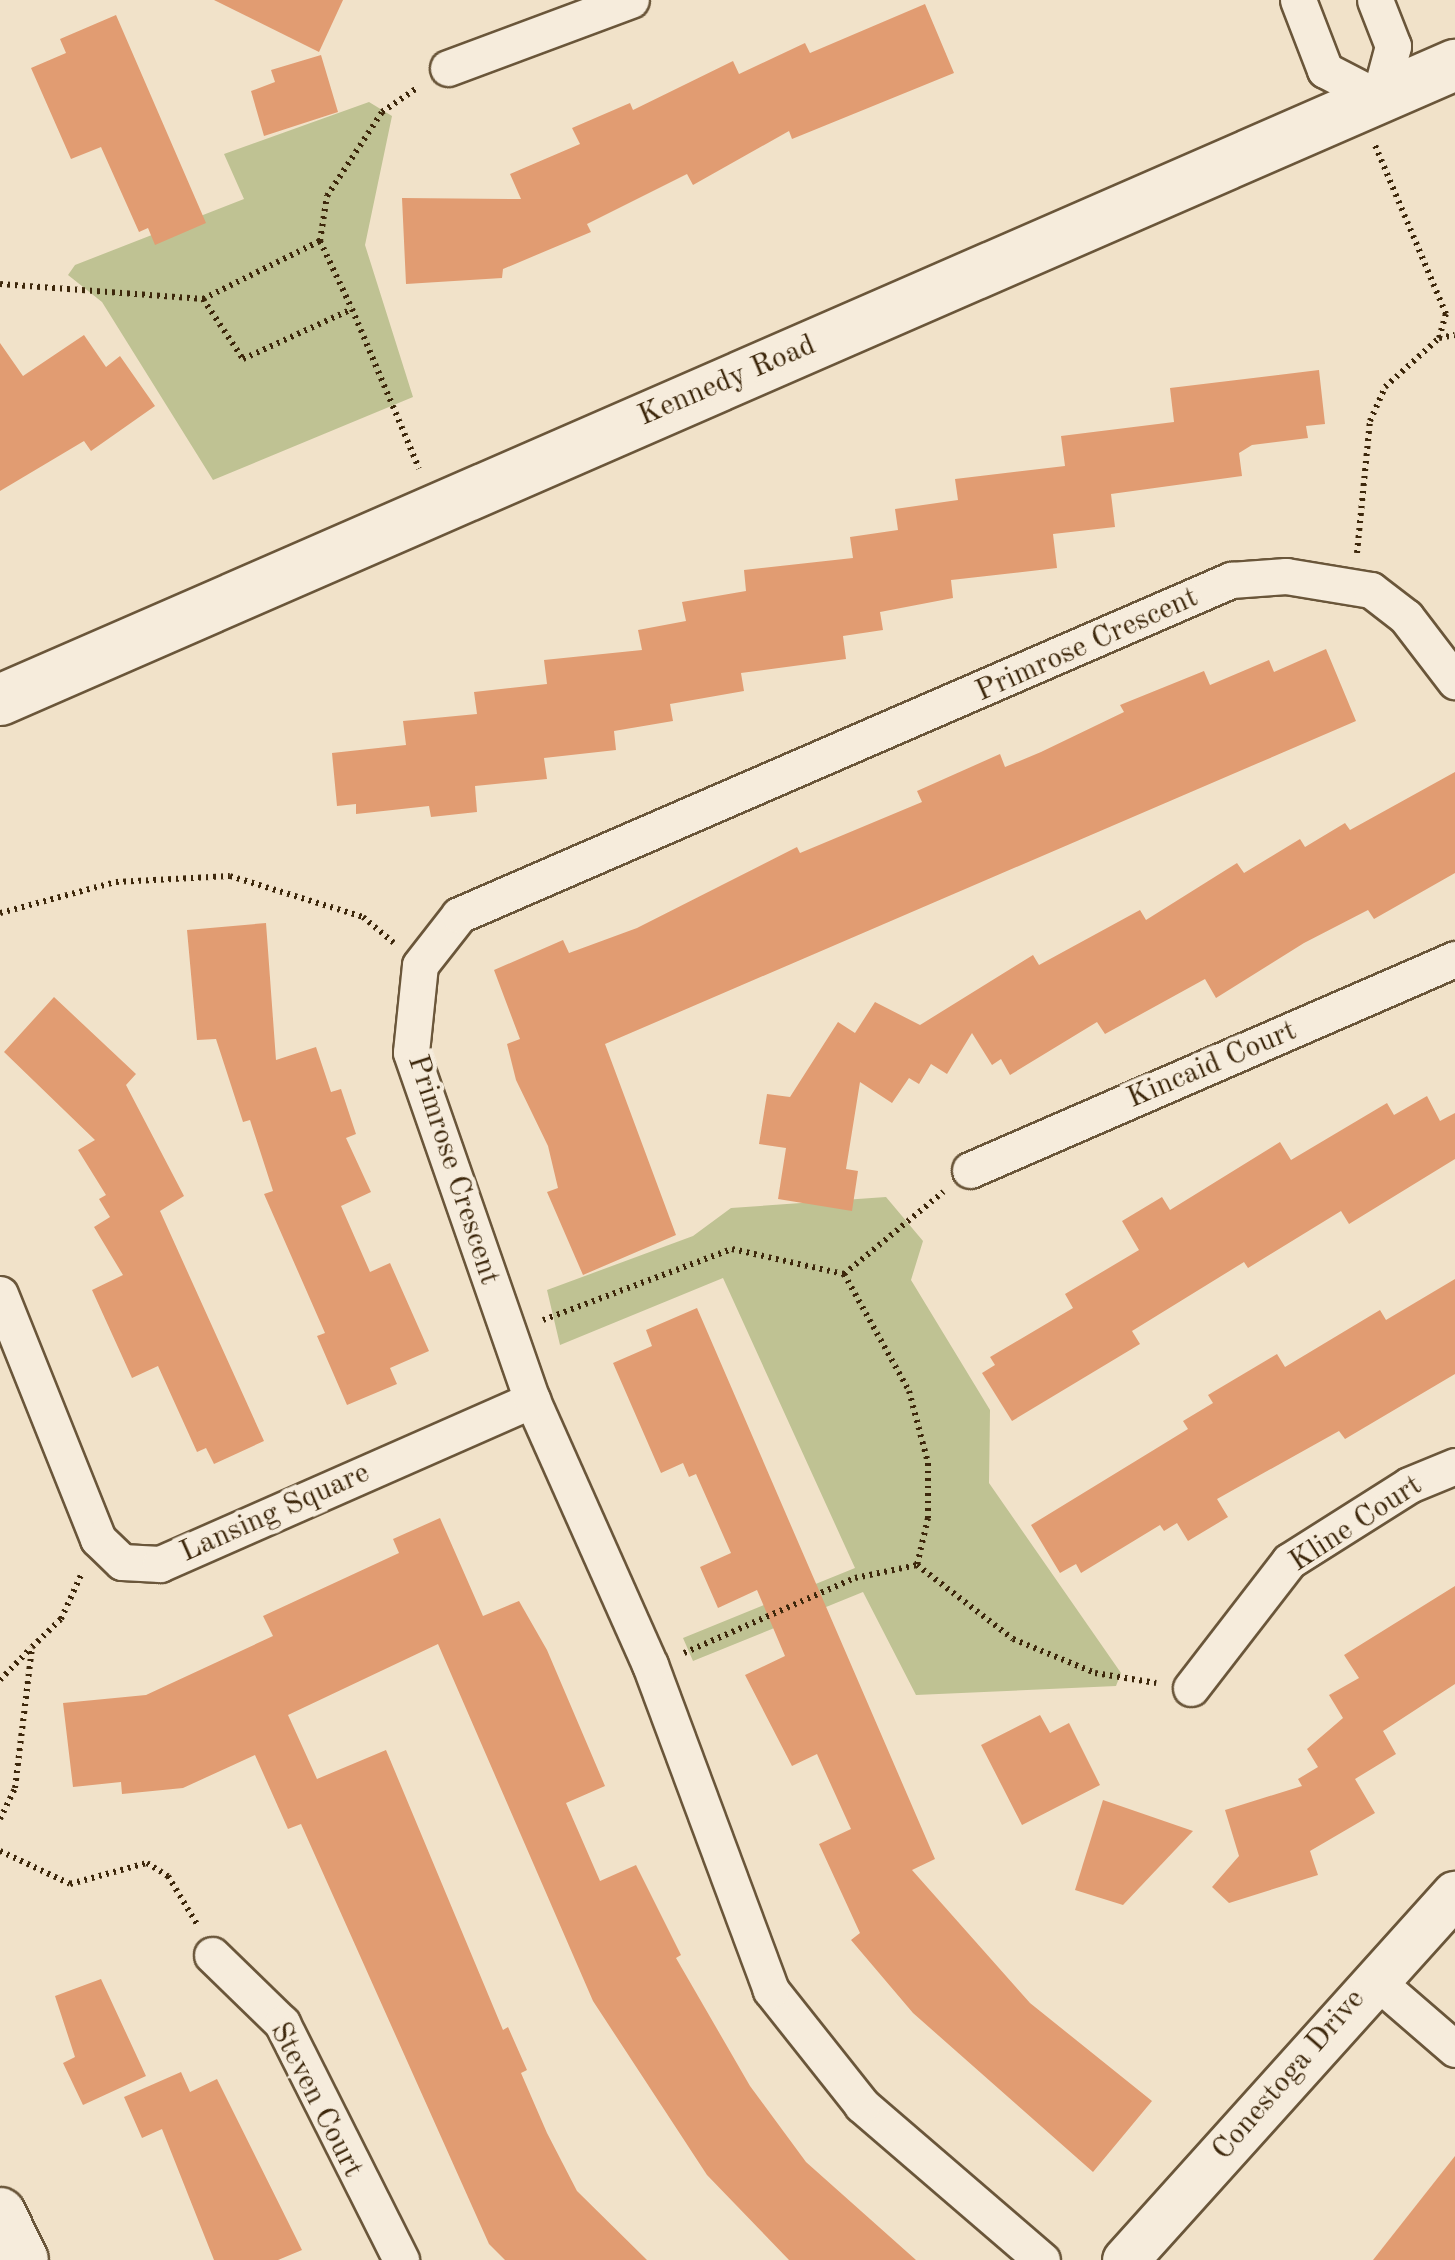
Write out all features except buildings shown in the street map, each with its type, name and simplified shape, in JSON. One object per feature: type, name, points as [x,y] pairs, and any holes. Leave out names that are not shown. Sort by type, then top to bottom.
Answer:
[{"type":"main road","name":"Kennedy Road","points":[[0,700],[1455,65]]},
{"type":"main road","points":[[0,2213],[22,2260]]},
{"type":"street","points":[[448,68],[631,0]]},
{"type":"street","points":[[1298,0],[1325,70],[1379,98],[1393,46],[1374,0]]},
{"type":"street","name":"Primrose Crescent","points":[[1042,2260],[862,2105],[770,1990],[650,1664],[532,1400],[411,1052],[420,964],[459,915],[1232,580],[1335,582],[1371,590],[1406,617],[1455,681]]},
{"type":"street","name":"Kincaid Court","points":[[970,1170],[1455,960]]},
{"type":"street","points":[[0,1294],[98,1539]]},
{"type":"street","name":"Lansing Square","points":[[98,1539],[122,1562],[160,1564],[532,1400]]},
{"type":"street","name":"Kline Court","points":[[1192,1688],[1289,1561],[1409,1485],[1455,1466]]},
{"type":"street","name":"Conestoga Drive","points":[[1126,2260],[1374,1979],[1455,1894]]},
{"type":"street","name":"Steven Court","points":[[212,1955],[282,2022],[401,2260]]},
{"type":"street","points":[[1374,1979],[1455,2050]]},
{"type":"path","points":[[436,507],[320,241],[327,196],[382,112],[448,68]]},
{"type":"path","points":[[1379,98],[1375,146],[1446,314],[1440,338]]},
{"type":"path","points":[[0,284],[203,299],[320,241]]},
{"type":"path","points":[[203,299],[243,360],[352,309]]},
{"type":"path","points":[[1335,582],[1358,553],[1370,420],[1385,388],[1440,338],[1455,335]]},
{"type":"path","points":[[0,914],[116,882],[230,876],[363,917],[420,964]]},
{"type":"path","points":[[844,1274],[970,1170]]},
{"type":"path","points":[[508,1334],[732,1248],[844,1274],[909,1391],[928,1464],[928,1518],[917,1565]]},
{"type":"path","points":[[0,1680],[61,1619],[98,1539]]},
{"type":"path","points":[[650,1664],[856,1578],[917,1565],[1014,1639],[1095,1673],[1192,1688]]},
{"type":"path","points":[[0,1819],[15,1788],[32,1647]]},
{"type":"path","points":[[0,1851],[70,1884],[147,1863],[185,1898],[212,1955]]},
{"type":"green space","points":[[369,102],[392,116],[365,245],[413,397],[213,480],[102,302],[68,275],[75,265],[244,199],[224,154]]},
{"type":"green space","points":[[886,1197],[923,1241],[911,1280],[990,1410],[989,1483],[1121,1673],[1116,1686],[916,1695],[863,1592],[693,1661],[683,1638],[855,1568],[723,1278],[560,1345],[547,1290],[693,1236],[731,1208]]}]
